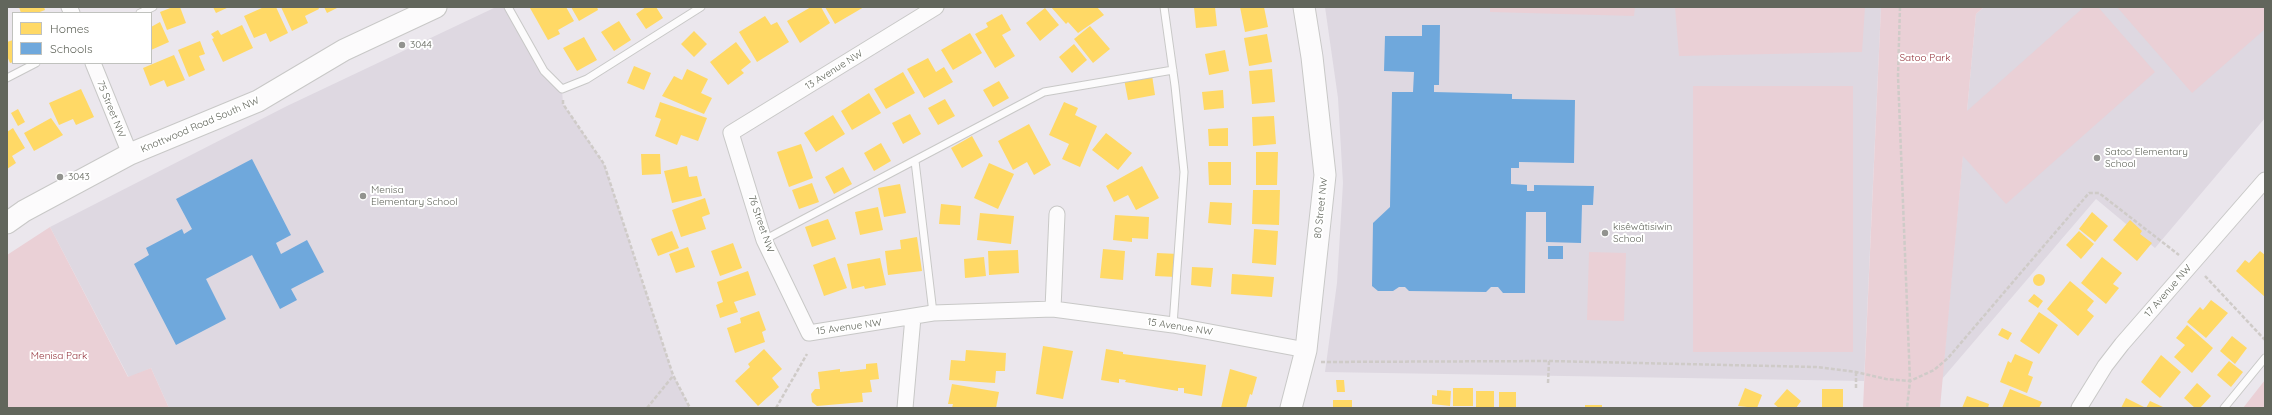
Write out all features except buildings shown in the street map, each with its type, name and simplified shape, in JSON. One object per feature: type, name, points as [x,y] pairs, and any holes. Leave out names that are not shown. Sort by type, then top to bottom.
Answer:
[{"type":"street","name":"Knottwood Road South NW","points":[[7,223],[24,211],[130,154],[258,101],[344,50],[436,7]]},
{"type":"street","name":"13 Avenue NW","points":[[731,133],[936,7]]},
{"type":"street","name":"80 Street NW","points":[[1291,408],[1314,356],[1325,175],[1312,57],[1304,7]]},
{"type":"street","name":"75 Street NW","points":[[93,64],[130,154]]},
{"type":"street","name":"76 Street NW","points":[[731,133],[764,240],[809,333]]},
{"type":"street","name":"17 Avenue NW","points":[[2079,408],[2089,389],[2122,344],[2265,180]]},
{"type":"street","points":[[1053,310],[1057,214]]},
{"type":"street","name":"15 Avenue NW","points":[[809,333],[933,313],[1053,310],[1173,325],[1314,356]]},
{"type":"street","points":[[905,408],[913,317]]},
{"type":"lane","points":[[142,12],[153,7]]},
{"type":"lane","points":[[508,7],[544,70],[562,89],[587,79],[701,7]]},
{"type":"lane","points":[[1164,7],[1173,70],[1184,172],[1173,325]]},
{"type":"lane","points":[[7,78],[34,64]]},
{"type":"lane","points":[[764,240],[1044,92],[1173,70]]},
{"type":"lane","points":[[915,161],[933,313]]},
{"type":"lane","points":[[2224,408],[2265,358]]},
{"type":"path","points":[[1900,7],[1898,76],[1910,381],[1907,408]]},
{"type":"path","points":[[562,89],[563,104],[604,164],[673,375],[690,408]]},
{"type":"path","points":[[1314,356],[1816,367],[1856,372],[1886,379],[1910,381],[1934,370],[1948,358],[2089,193],[2100,193],[2179,255]]},
{"type":"path","points":[[2205,276],[2265,340]]},
{"type":"path","points":[[776,408],[807,354]]},
{"type":"path","points":[[1548,383],[1549,361]]},
{"type":"path","points":[[1856,372],[1856,388]]},
{"type":"path","points":[[647,408],[673,375]]},
{"type":"shaded area","name":"Menisa Elementary School","points":[[496,7],[508,7],[544,71],[562,89],[563,104],[604,164],[673,375],[690,408],[169,408],[151,368],[129,378],[50,227],[287,106]]},
{"type":"shaded area","name":"kisêwâtisiwin School","points":[[1325,7],[1881,7],[1864,381],[1325,372],[1337,283],[1343,183],[1338,98]]},
{"type":"shaded area","name":"Satoo Elementary School","points":[[1984,7],[2265,7],[2265,118],[2155,248],[2096,199],[1942,379],[1976,14]]},
{"type":"green space","points":[[1490,7],[1635,7],[1634,16],[1490,12]]},
{"type":"green space","points":[[1675,7],[1865,7],[1862,52],[1679,56]]},
{"type":"green space","name":"Satoo Park","points":[[1881,7],[1984,7],[1976,14],[1967,111],[2084,7],[2098,7],[2155,72],[2006,204],[1963,156],[1940,408],[1863,408]]},
{"type":"green space","points":[[2117,7],[2265,7],[2265,29],[2192,93]]},
{"type":"green space","points":[[1693,86],[1853,86],[1853,352],[1693,352]]},
{"type":"green space","name":"Menisa Park","points":[[50,227],[128,377],[151,368],[169,408],[7,408],[7,255]]},
{"type":"green space","points":[[1589,252],[1626,253],[1624,321],[1587,320]]},
{"type":"green space","points":[[2265,380],[2265,408],[2243,408]]},
{"type":"place","name":"3044","points":[[402,45]]},
{"type":"place","name":"Satoo Elementary School","points":[[2097,158]]},
{"type":"place","name":"3043","points":[[60,177]]},
{"type":"place","name":"Menisa Elementary School","points":[[363,196]]},
{"type":"place","name":"kisêwâtisiwin School","points":[[1605,233]]}]
